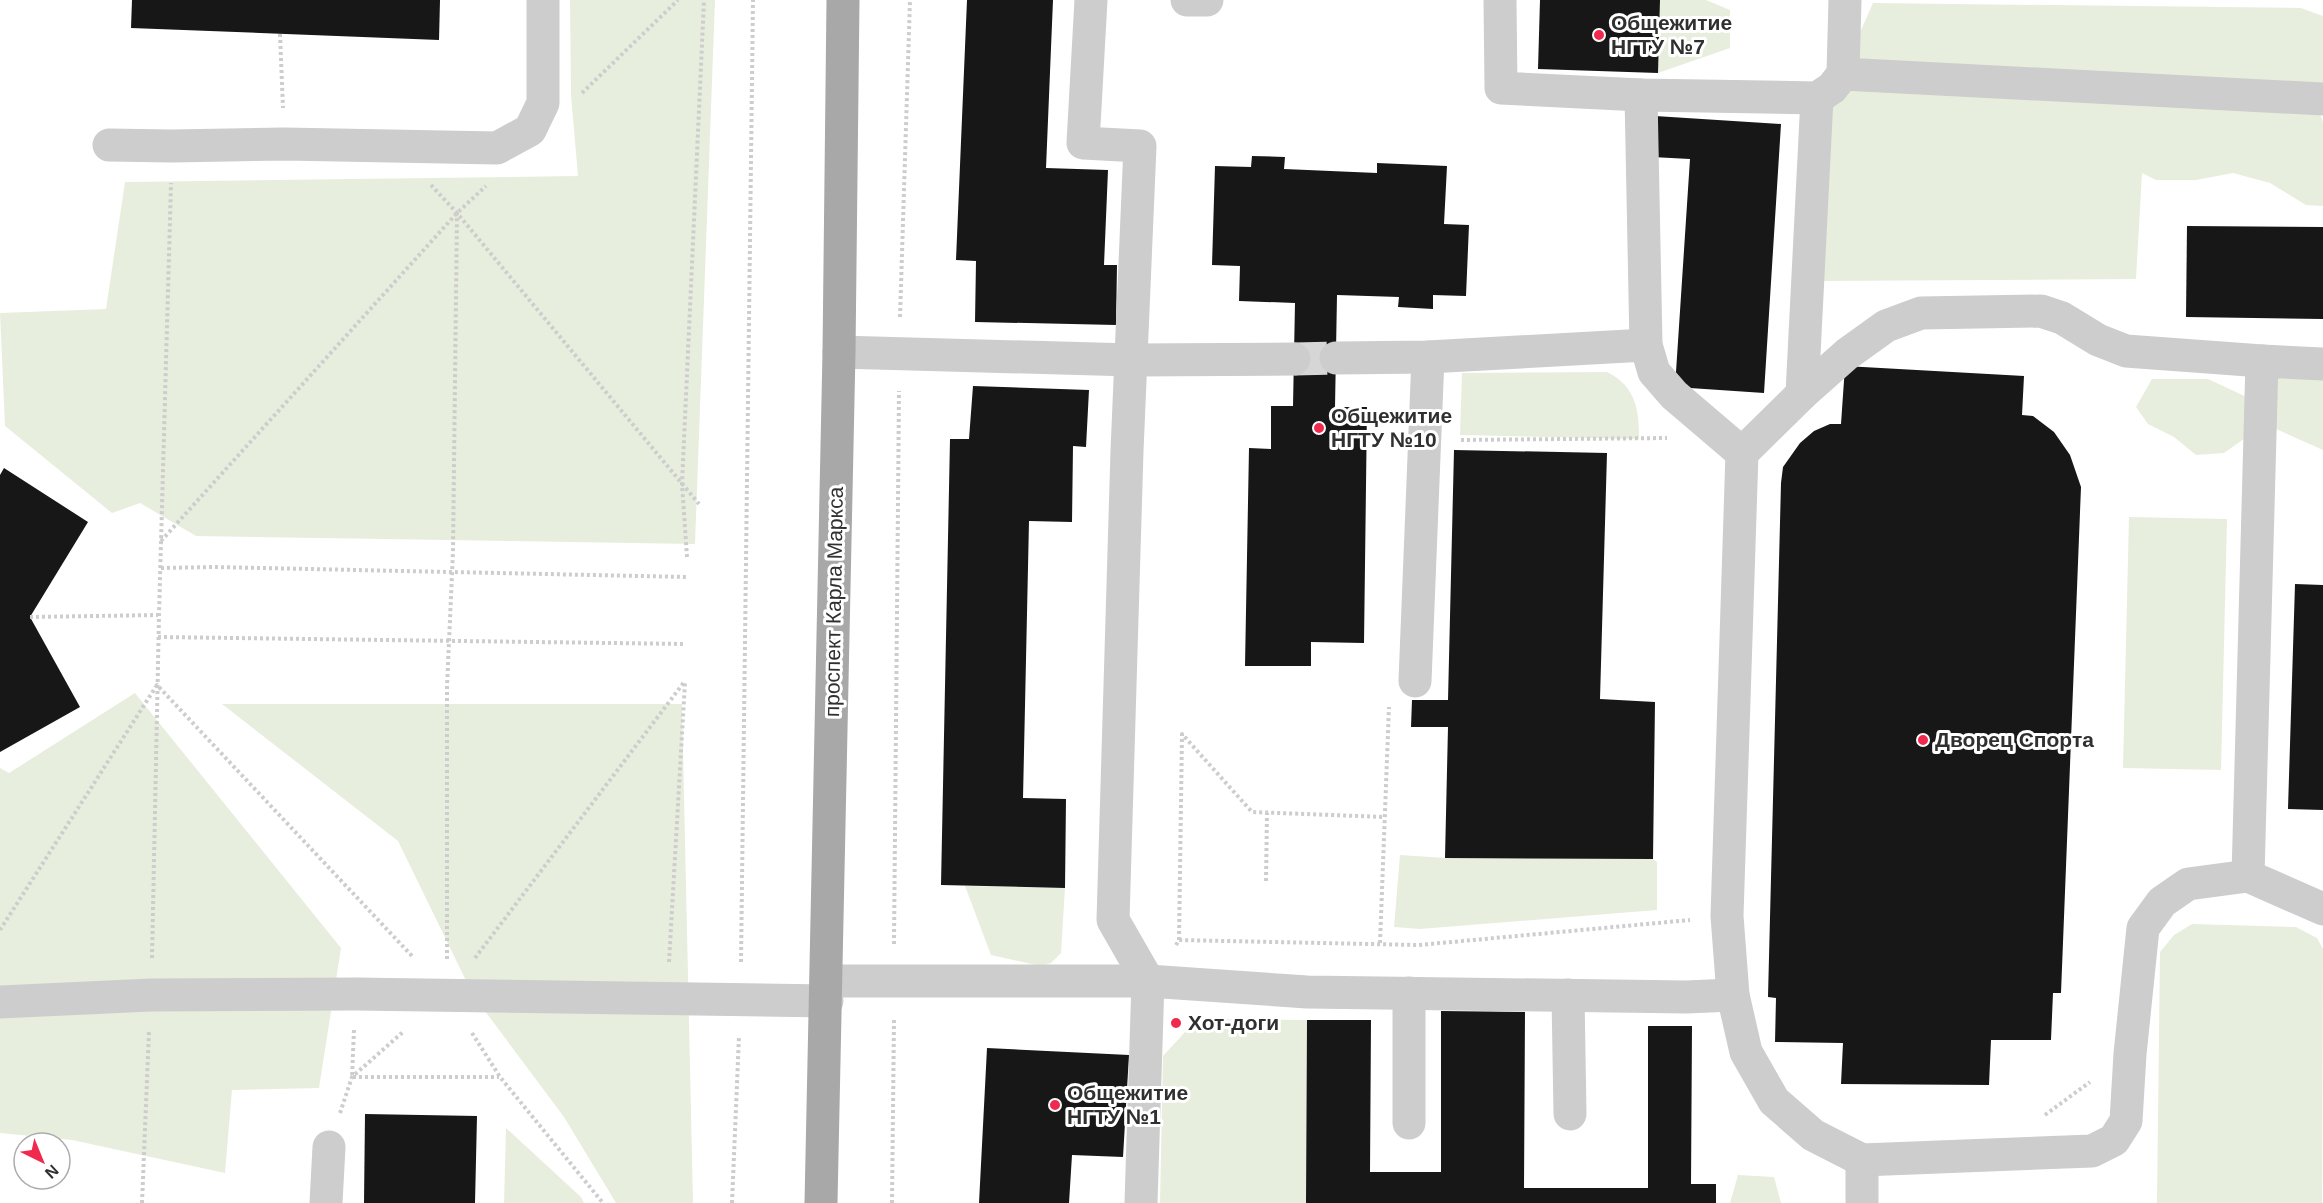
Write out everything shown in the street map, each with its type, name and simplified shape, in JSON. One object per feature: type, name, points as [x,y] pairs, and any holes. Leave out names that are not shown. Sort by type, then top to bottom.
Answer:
[{"type":"main road","name":"проспект Карла Маркса","points":[[821,1203],[839,352],[843,0]]},
{"type":"lane","points":[[109,145],[284,144],[497,148],[530,130],[543,103],[543,0]]},
{"type":"lane","points":[[1091,0],[1083,143],[1140,146],[1126,462],[1113,920],[1148,981],[1141,1203]]},
{"type":"lane","points":[[1187,0],[1207,0]]},
{"type":"lane","points":[[1500,0],[1501,88],[1641,95],[1817,98],[1832,88],[1843,74],[1845,0]]},
{"type":"lane","points":[[1843,74],[2323,99]]},
{"type":"lane","points":[[1641,95],[1646,345],[1654,372],[1674,395],[1733,445]]},
{"type":"lane","points":[[1802,394],[1817,98]]},
{"type":"lane","points":[[1733,445],[1802,394],[1847,354],[1886,326],[1921,313],[2041,310],[2062,318],[2098,340],[2126,351],[2323,364]]},
{"type":"lane","points":[[1336,358],[1428,357],[1646,345]]},
{"type":"lane","points":[[839,352],[1132,360],[1294,359]]},
{"type":"lane","points":[[1415,681],[1428,357]]},
{"type":"lane","points":[[2248,876],[2262,361]]},
{"type":"lane","points":[[1733,445],[1727,916],[1733,995],[1746,1052],[1774,1101],[1814,1135],[1862,1160],[2092,1151],[2114,1140],[2126,1121],[2130,1054],[2143,928],[2162,903],[2188,884],[2248,876],[2323,909]]},
{"type":"lane","points":[[0,1002],[151,995],[448,994],[667,999],[741,998],[827,991],[894,982],[1148,981],[1307,992],[1686,997],[1733,995]]},
{"type":"lane","points":[[1409,993],[1409,1123]]},
{"type":"lane","points":[[1568,995],[1570,1114]]},
{"type":"lane","points":[[326,1203],[329,1148]]},
{"type":"lane","points":[[1862,1160],[1862,1203]]},
{"type":"path","points":[[576,98],[678,0]]},
{"type":"path","points":[[687,557],[682,484],[704,0]]},
{"type":"path","points":[[732,1203],[741,998],[753,0]]},
{"type":"path","points":[[892,1203],[899,354],[910,0]]},
{"type":"path","points":[[280,34],[284,144]]},
{"type":"path","points":[[142,1203],[151,995],[158,637],[172,146]]},
{"type":"path","points":[[393,146],[458,213],[699,504]]},
{"type":"path","points":[[161,542],[458,213],[491,180]]},
{"type":"path","points":[[448,994],[447,687],[453,572],[458,213]]},
{"type":"path","points":[[1425,441],[1733,445]]},
{"type":"path","points":[[161,568],[214,567],[687,577]]},
{"type":"path","points":[[30,617],[159,615]]},
{"type":"path","points":[[158,637],[686,644]]},
{"type":"path","points":[[448,994],[685,681],[667,999]]},
{"type":"path","points":[[1380,943],[1390,686],[1415,681]]},
{"type":"path","points":[[0,930],[157,685]]},
{"type":"path","points":[[157,685],[448,994],[500,1077],[603,1203]]},
{"type":"path","points":[[1148,981],[1179,940],[1182,734],[1252,812],[1385,817]]},
{"type":"path","points":[[1266,880],[1267,813]]},
{"type":"path","points":[[1179,940],[1419,945],[1727,916]]},
{"type":"path","points":[[329,1148],[352,1077],[356,994]]},
{"type":"path","points":[[352,1077],[404,1031]]},
{"type":"path","points":[[2037,1120],[2130,1054]]},
{"type":"path","points":[[352,1077],[500,1077]]},
{"type":"green space","points":[[570,0],[715,0],[695,544],[196,536],[140,503],[112,513],[5,426],[0,313],[106,309],[125,182],[578,176],[571,95]]},
{"type":"green space","points":[[1660,0],[1706,0],[1730,10],[1730,48],[1658,73]]},
{"type":"green space","points":[[1873,3],[2301,8],[2323,16],[2323,82],[2315,101],[2323,122],[2323,206],[2306,205],[2270,183],[2233,173],[2196,180],[2156,180],[2142,173],[2136,279],[1818,281],[1828,94],[1850,55]]},
{"type":"green space","points":[[2307,371],[2323,378],[2323,450],[2265,424],[2224,453],[2196,455],[2174,437],[2148,424],[2136,407],[2152,379],[2208,379],[2251,399],[2275,379]]},
{"type":"green space","points":[[1607,372],[1624,384],[1634,400],[1637,409],[1639,439],[1460,435],[1462,373]]},
{"type":"green space","points":[[2129,517],[2227,519],[2221,770],[2123,768]]},
{"type":"green space","points":[[135,693],[341,948],[319,1088],[232,1090],[225,1173],[72,1140],[72,1131],[0,1133],[0,768],[9,773]]},
{"type":"green space","points":[[222,704],[682,704],[693,1203],[616,1203],[564,1117],[473,995],[398,841]]},
{"type":"green space","points":[[1400,855],[1445,858],[1653,859],[1657,862],[1657,910],[1420,929],[1394,927]]},
{"type":"green space","points":[[965,886],[1065,888],[1061,953],[1051,963],[1041,966],[991,955]]},
{"type":"green space","points":[[2192,924],[2296,927],[2317,938],[2323,949],[2322,1203],[2157,1203],[2160,952],[2174,935]]},
{"type":"green space","points":[[1197,1019],[1307,1020],[1306,1203],[1160,1203],[1163,1056]]},
{"type":"green space","points":[[506,1128],[581,1197],[584,1203],[504,1203]]},
{"type":"green space","points":[[1738,1175],[1774,1177],[1781,1203],[1730,1203]]},
{"type":"building","points":[[132,0],[440,0],[439,40],[131,28]]},
{"type":"building","points":[[967,0],[1053,0],[1046,168],[1108,170],[1104,265],[1117,265],[1116,325],[975,322],[976,261],[956,260]]},
{"type":"building","name":"Общежитие НГТУ №7","points":[[1540,0],[1660,0],[1658,73],[1538,69]]},
{"type":"building","points":[[1655,116],[1781,124],[1764,393],[1675,387],[1690,159],[1652,157]]},
{"type":"building","name":"Общежитие НГТУ №10","points":[[1252,156],[1285,157],[1284,169],[1377,173],[1377,163],[1447,166],[1444,224],[1469,225],[1466,296],[1433,295],[1433,309],[1398,307],[1399,297],[1337,295],[1335,407],[1367,407],[1364,643],[1311,642],[1311,666],[1245,666],[1249,448],[1271,449],[1271,406],[1293,406],[1295,303],[1239,301],[1240,266],[1212,265],[1215,166],[1251,167]]},
{"type":"building","points":[[2187,226],[2323,227],[2323,319],[2186,317]]},
{"type":"building","name":"Дворец Спорта","points":[[1845,366],[2024,376],[2022,415],[2033,416],[2054,432],[2070,455],[2081,487],[2061,993],[2053,993],[2051,1040],[1991,1040],[1989,1085],[1841,1084],[1843,1043],[1775,1042],[1776,998],[1768,997],[1781,483],[1783,467],[1800,443],[1814,431],[1830,424],[1841,424]]},
{"type":"building","points":[[973,386],[1089,390],[1086,447],[1073,446],[1072,522],[1029,521],[1023,798],[1066,799],[1065,888],[941,885],[950,439],[969,439]]},
{"type":"building","points":[[1454,450],[1607,453],[1600,699],[1655,702],[1653,859],[1445,858],[1448,727],[1411,727],[1412,700],[1448,700]]},
{"type":"building","points":[[4,468],[88,522],[30,617],[80,707],[0,752],[0,475]]},
{"type":"building","points":[[2295,584],[2323,585],[2323,810],[2288,809]]},
{"type":"building","points":[[1441,1011],[1525,1012],[1524,1188],[1648,1188],[1648,1026],[1692,1026],[1691,1184],[1716,1184],[1716,1203],[1306,1203],[1307,1020],[1371,1020],[1370,1172],[1441,1172]]},
{"type":"building","name":"Общежитие НГТУ №1","points":[[987,1048],[1129,1055],[1123,1157],[1072,1155],[1069,1203],[979,1203]]},
{"type":"building","points":[[365,1114],[477,1116],[475,1203],[364,1203]]},
{"type":"tunnel","points":[[1294,359],[1336,358]]},
{"type":"place","name":"Общежитие НГТУ №7","points":[[1599,35]]},
{"type":"place","name":"Общежитие НГТУ №10","points":[[1319,428]]},
{"type":"place","name":"Дворец Спорта","points":[[1923,740]]},
{"type":"place","name":"Хот-доги","points":[[1176,1023]]},
{"type":"place","name":"Общежитие НГТУ №1","points":[[1055,1105]]}]
